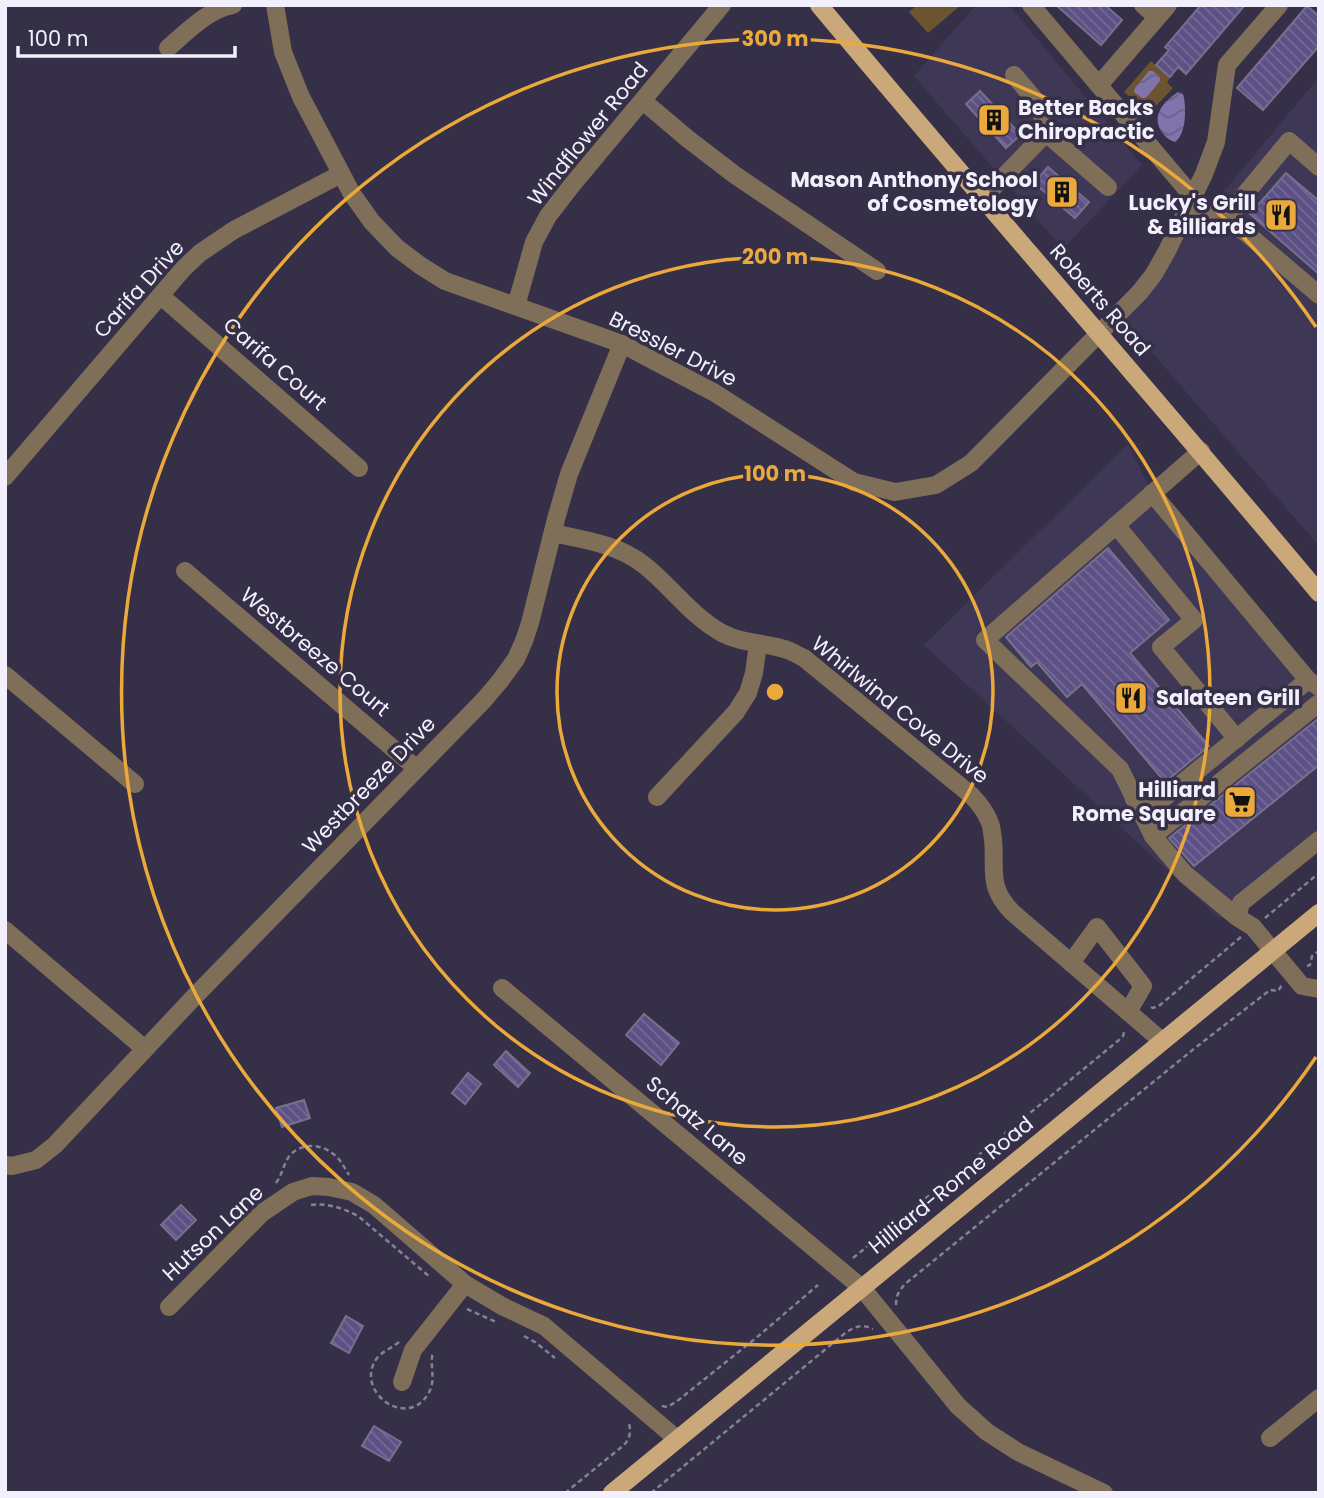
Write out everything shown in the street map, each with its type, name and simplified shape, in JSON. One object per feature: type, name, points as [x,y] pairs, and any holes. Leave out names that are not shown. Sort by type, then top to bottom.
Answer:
[{"type":"main road","name":"Roberts Road","points":[[819,5],[1319,593]]},
{"type":"main road","name":"Hilliard-Rome Road","points":[[612,1493],[1319,913]]},
{"type":"street","points":[[169,48],[219,8],[233,5]]},
{"type":"street","name":"Bressler Drive","points":[[275,5],[283,52],[301,97],[352,194],[372,222],[397,248],[445,281],[622,344],[715,393],[854,482],[895,492],[936,485],[971,463],[1140,292],[1167,251],[1216,142],[1227,65],[1279,5]]},
{"type":"street","name":"Windflower Road","points":[[516,306],[534,242],[548,216],[722,5]]},
{"type":"street","points":[[1031,5],[1099,85],[1190,202],[1245,232],[1319,295]]},
{"type":"street","points":[[1099,85],[1116,66],[1156,9]]},
{"type":"street","points":[[1014,75],[1041,106],[1046,133],[1108,187]]},
{"type":"street","points":[[643,101],[736,175],[877,271]]},
{"type":"street","points":[[982,198],[1046,133]]},
{"type":"street","points":[[1227,221],[1246,192],[1289,141],[1319,167]]},
{"type":"street","name":"Carifa Drive","points":[[5,477],[183,269],[200,253],[217,240],[341,174]]},
{"type":"street","name":"Carifa Court","points":[[161,296],[359,468]]},
{"type":"street","name":"Westbreeze Drive","points":[[8,1165],[36,1160],[55,1145],[500,681],[516,659],[530,623],[569,474],[622,344]]},
{"type":"street","points":[[1201,451],[985,640],[1120,769],[1153,836],[1185,874],[1253,927],[1302,986],[1319,989]]},
{"type":"street","points":[[1134,799],[1159,802],[1237,739],[1313,684],[1152,493]]},
{"type":"street","points":[[1116,524],[1194,620],[1161,647],[1237,739]]},
{"type":"street","name":"Whirlwind Cove Drive","points":[[553,533],[625,552],[643,564],[706,622],[722,633],[738,640],[788,650],[804,658],[971,795],[983,808],[991,824],[995,888],[1002,902],[1071,963],[1125,1018],[1162,1041]]},
{"type":"street","name":"Westbreeze Court","points":[[185,571],[416,768]]},
{"type":"street","points":[[657,797],[736,712],[748,693],[758,644]]},
{"type":"street","points":[[5,675],[135,783]]},
{"type":"street","points":[[1153,836],[1319,703]]},
{"type":"street","points":[[1237,917],[1241,903],[1319,840]]},
{"type":"street","points":[[1071,963],[1097,927],[1143,986],[1125,1018]]},
{"type":"street","points":[[5,930],[145,1049]]},
{"type":"street","name":"Schatz Lane","points":[[502,988],[862,1288],[958,1406],[987,1432],[1018,1452],[1104,1493]]},
{"type":"street","name":"Hutson Lane","points":[[169,1307],[262,1213],[293,1192],[312,1186],[352,1192],[374,1205],[465,1284]]},
{"type":"street","points":[[402,1382],[413,1350],[465,1284],[544,1326],[677,1439]]},
{"type":"street","points":[[1270,1438],[1316,1407]]},
{"type":"path","points":[[898,1308],[897,1297],[905,1284],[1195,1048],[1270,990],[1278,991],[1280,986],[1310,965],[1312,956],[1319,951]]},
{"type":"path","points":[[851,1260],[1119,1040],[1125,1032],[1125,1018]]},
{"type":"path","points":[[306,1205],[331,1205],[358,1216],[437,1283]]},
{"type":"path","points":[[465,1308],[502,1325]]},
{"type":"path","points":[[651,1493],[844,1334],[856,1326],[865,1325],[875,1330]]},
{"type":"path","points":[[515,1331],[535,1342],[555,1359]]},
{"type":"path","points":[[404,1336],[377,1358],[371,1370],[375,1391],[391,1406],[412,1408],[423,1402],[433,1381],[431,1360],[434,1350]]},
{"type":"path","points":[[565,1493],[629,1439],[631,1431],[626,1417]]},
{"type":"path","points":[[629,1423],[635,1422]]},
{"type":"shaded area","points":[[917,5],[960,6],[928,33],[909,12]]},
{"type":"shaded area","points":[[976,5],[1009,5],[1142,165],[1063,249],[914,76]]},
{"type":"shaded area","points":[[1151,61],[1170,77],[1167,83],[1173,88],[1154,108],[1149,104],[1144,110],[1124,92]]},
{"type":"shaded area","points":[[1319,77],[1319,546],[1118,313],[1188,207],[1206,213]]},
{"type":"shaded area","points":[[1128,444],[1152,493],[1319,687],[1319,840],[1237,917],[1219,918],[924,645]]},
{"type":"water","points":[[1149,71],[1160,77],[1160,81],[1146,98],[1142,98],[1134,92],[1135,88]]},
{"type":"water","points":[[1178,92],[1183,94],[1185,116],[1181,134],[1175,142],[1163,133],[1158,119],[1161,108]]},
{"type":"building","points":[[1056,5],[1105,5],[1122,20],[1101,45]]},
{"type":"building","points":[[1201,5],[1245,5],[1186,74],[1178,67],[1170,77],[1156,65],[1169,50],[1165,47]]},
{"type":"building","points":[[1307,6],[1319,16],[1319,46],[1263,110],[1237,88]]},
{"type":"building","name":"Better Backs Chiropractic","points":[[980,91],[1019,133],[1006,148],[966,104]]},
{"type":"building","name":"Mason Anthony School of Cosmetology","points":[[1048,167],[1089,202],[1075,218],[1034,183]]},
{"type":"building","points":[[1286,173],[1319,201],[1319,274],[1250,214]]},
{"type":"building","points":[[1108,548],[1169,620],[1130,653],[1209,746],[1165,782],[1082,684],[1067,697],[1037,662],[1031,667],[1006,637]]},
{"type":"building","name":"Hilliard Rome Square","points":[[1319,718],[1319,765],[1194,866],[1169,838]]},
{"type":"building","points":[[644,1014],[679,1043],[661,1065],[626,1035]]},
{"type":"building","points":[[506,1051],[530,1073],[518,1087],[494,1065]]},
{"type":"building","points":[[468,1073],[481,1084],[465,1104],[452,1093]]},
{"type":"building","points":[[304,1100],[310,1118],[282,1127],[276,1108]]},
{"type":"building","points":[[181,1205],[196,1220],[176,1240],[161,1225]]},
{"type":"building","points":[[346,1316],[363,1326],[349,1353],[331,1343]]},
{"type":"building","points":[[374,1426],[401,1442],[389,1461],[362,1446]]},
{"type":"place","name":"Better Backs Chiropractic","points":[[994,120]]},
{"type":"place","name":"Mason Anthony School of Cosmetology","points":[[1062,192]]},
{"type":"place","name":"Lucky's Grill & Billiards","points":[[1281,215]]},
{"type":"place","name":"Salateen Grill","points":[[1131,698]]},
{"type":"place","name":"Hilliard Rome Square","points":[[1240,802]]}]
